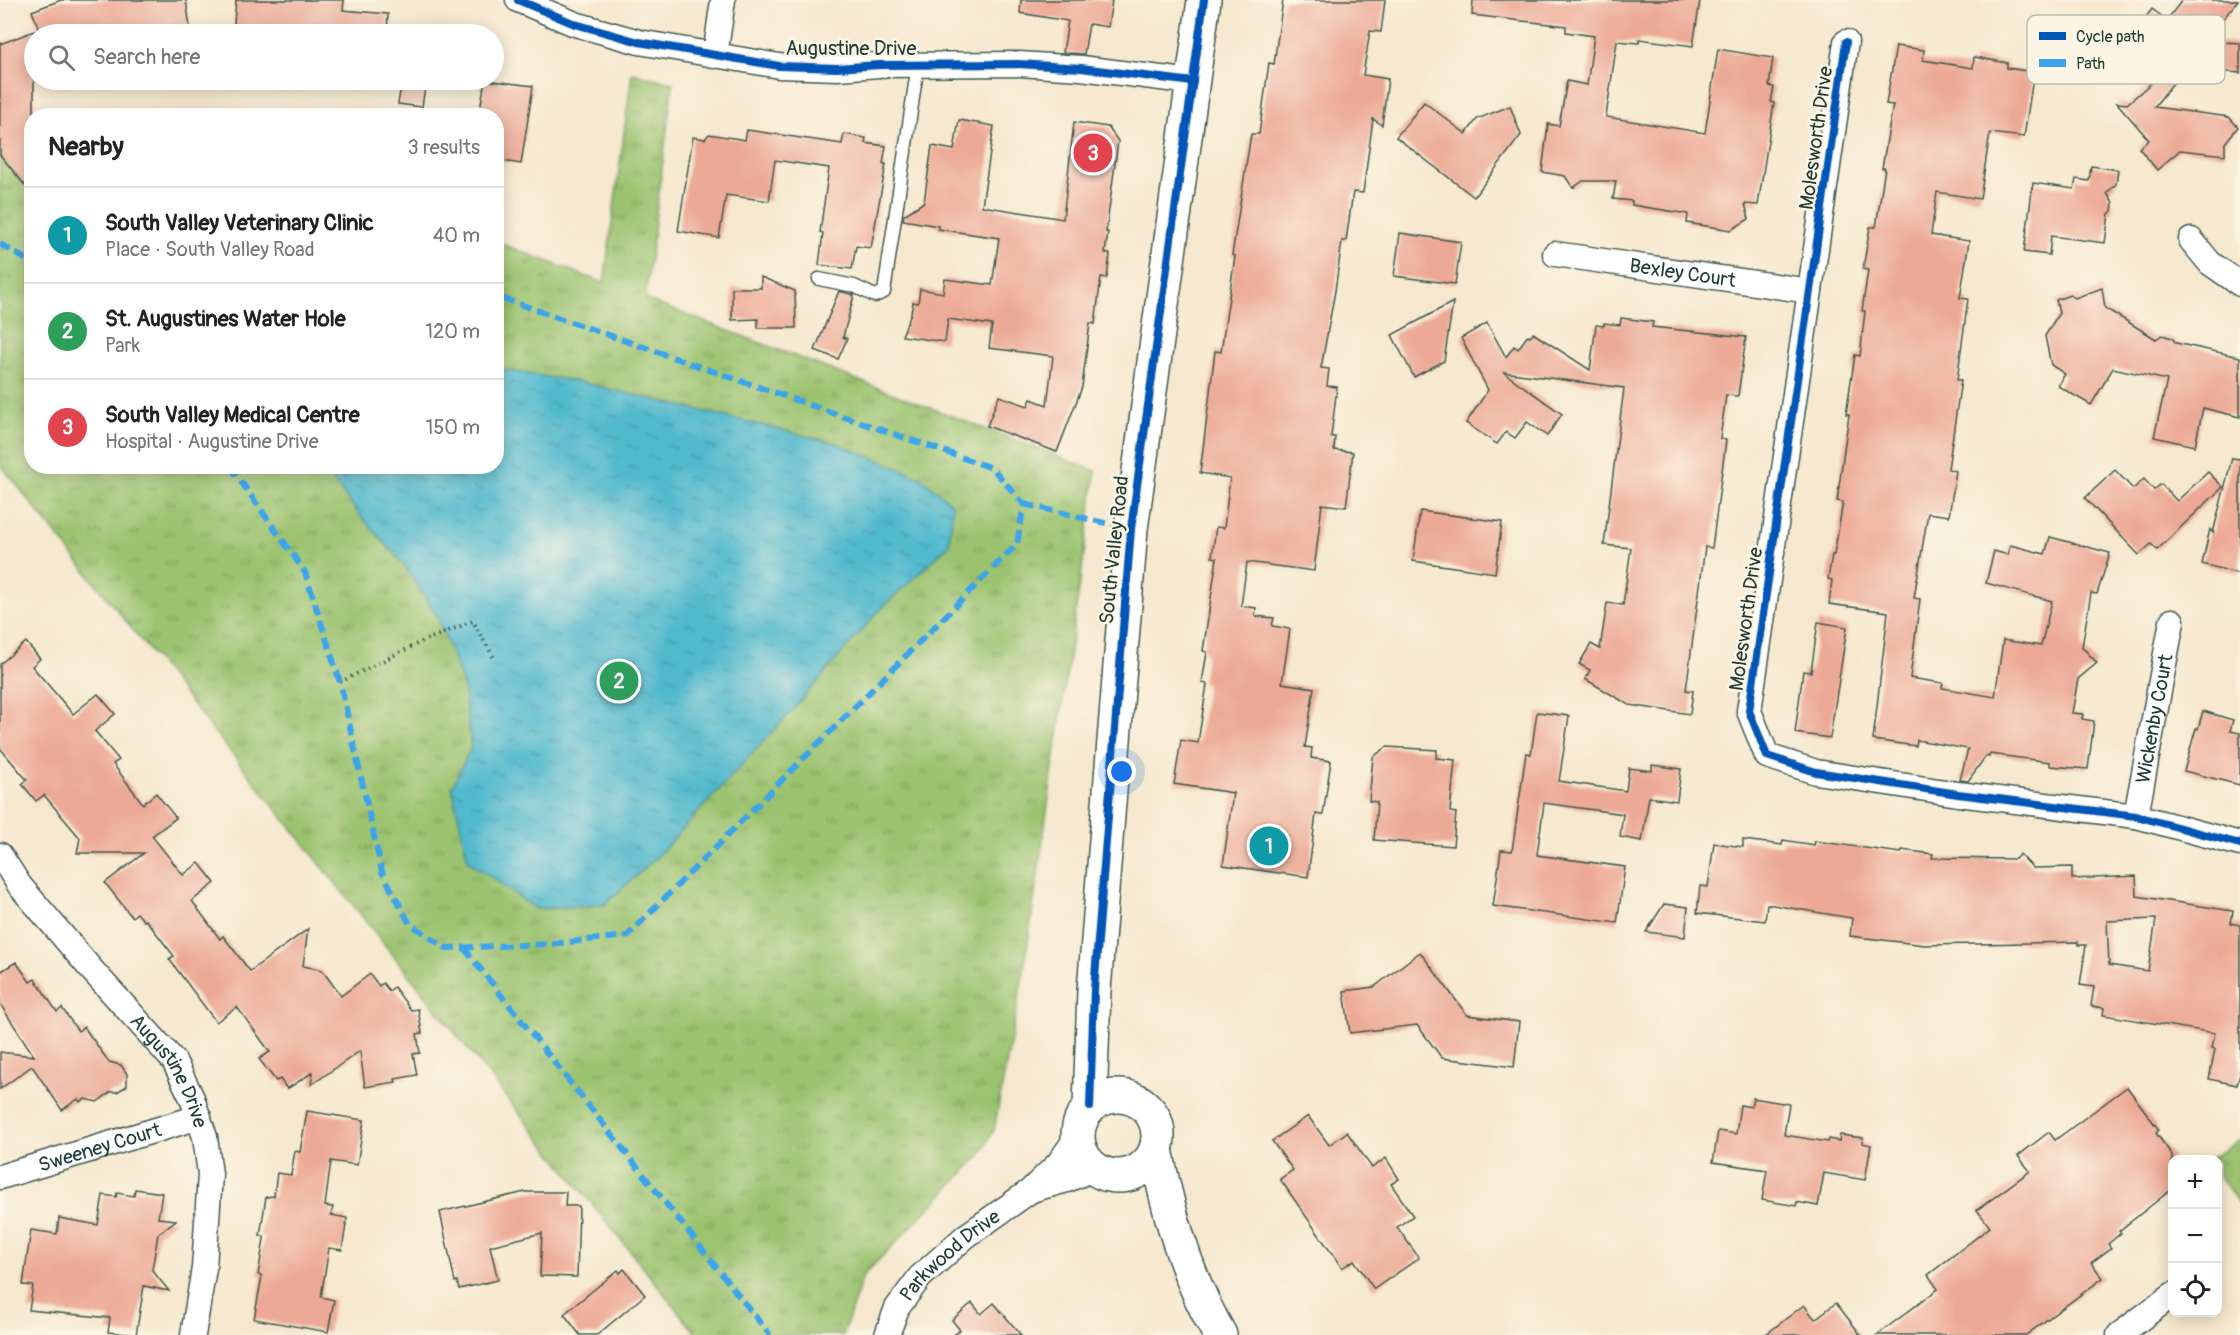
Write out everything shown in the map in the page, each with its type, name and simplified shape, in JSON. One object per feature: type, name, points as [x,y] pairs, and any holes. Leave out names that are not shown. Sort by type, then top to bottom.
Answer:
[{"type":"main road","name":"South Valley Road","points":[[1182,1253],[1150,1204],[1086,1159],[1080,1149],[1131,529],[1204,0]]},
{"type":"main road","name":"South Valley Road","points":[[1094,990],[1107,1052],[1128,1097],[1139,1102],[1155,1120],[1158,1133],[1156,1149],[1163,1187],[1182,1253],[1211,1320],[1220,1335]]},
{"type":"main road","points":[[1084,1121],[1107,1098],[1128,1097]]},
{"type":"main road","points":[[1103,1172],[1127,1175],[1141,1169],[1150,1161],[1156,1149]]},
{"type":"street","name":"Augustine Drive","points":[[518,0],[574,24],[628,39],[779,66],[837,68],[918,64],[1019,64],[1081,68],[1193,82]]},
{"type":"street","points":[[715,56],[723,0]]},
{"type":"street","name":"Molesworth Drive","points":[[1846,42],[1749,711],[1767,756],[1816,772],[1958,794],[2136,816],[2240,844]]},
{"type":"street","points":[[2191,240],[2210,263],[2240,284]]},
{"type":"street","name":"Bexley Court","points":[[1555,254],[1810,291]]},
{"type":"street","name":"Wickenby Court","points":[[2136,816],[2172,621]]},
{"type":"street","name":"Augustine Drive","points":[[0,855],[21,886],[174,1060],[192,1098],[205,1137],[210,1174],[204,1268],[193,1335]]},
{"type":"street","name":"Sweeney Court","points":[[0,1177],[199,1117]]},
{"type":"street","name":"Parkwood Drive","points":[[887,1335],[897,1308],[920,1277],[966,1236],[1030,1191],[1058,1164],[1084,1121]]},
{"type":"street","name":"Parkwood Drive","points":[[1030,1191],[1103,1172]]},
{"type":"street","points":[[2119,1335],[2168,1297]]},
{"type":"lane","points":[[819,279],[854,286],[875,296],[884,292],[918,64]]},
{"type":"path","points":[[340,682],[421,642],[473,621],[494,658]]},
{"type":"green space","points":[[632,73],[673,83],[645,299],[1096,471],[1024,970],[994,1130],[980,1156],[863,1276],[843,1335],[697,1335],[0,464],[0,155],[24,185],[24,474],[504,474],[504,245],[604,283]]},
{"type":"green space","points":[[2240,1140],[2240,1205],[2222,1181],[2222,1155],[2216,1155]]},
{"type":"water","points":[[504,370],[581,382],[836,443],[921,477],[953,505],[949,545],[877,613],[797,705],[655,859],[604,905],[536,909],[468,861],[452,787],[471,747],[463,684],[437,616],[404,565],[358,513],[328,474],[504,474]]},
{"type":"building","points":[[61,0],[186,0],[190,24],[37,24],[32,11]]},
{"type":"building","points":[[236,0],[344,0],[343,10],[388,14],[388,24],[234,24]]},
{"type":"building","points":[[1021,0],[1112,0],[1108,27],[1089,24],[1084,54],[1063,53],[1068,21],[1020,13]]},
{"type":"building","points":[[1283,0],[1385,0],[1381,32],[1370,31],[1363,75],[1388,79],[1382,125],[1373,119],[1363,193],[1353,192],[1346,241],[1342,241],[1321,368],[1329,369],[1327,386],[1337,387],[1331,437],[1335,437],[1334,450],[1353,452],[1346,507],[1322,504],[1314,571],[1247,562],[1241,606],[1256,608],[1255,616],[1274,618],[1272,626],[1290,629],[1282,683],[1314,688],[1305,747],[1312,748],[1311,758],[1331,761],[1323,815],[1316,814],[1308,877],[1223,865],[1233,793],[1174,784],[1181,740],[1198,743],[1207,684],[1202,683],[1207,652],[1203,651],[1217,558],[1212,557],[1216,527],[1224,528],[1230,478],[1200,473],[1215,351],[1221,352],[1235,256],[1232,255],[1251,134],[1259,134],[1269,63],[1274,64]]},
{"type":"building","points":[[1473,0],[1700,0],[1693,46],[1639,39],[1639,43],[1617,41],[1606,117],[1705,133],[1718,49],[1773,58],[1769,86],[1774,87],[1771,102],[1774,103],[1758,205],[1745,204],[1749,219],[1731,230],[1687,223],[1688,214],[1632,205],[1632,201],[1613,199],[1616,181],[1583,181],[1573,188],[1565,176],[1542,172],[1548,124],[1559,126],[1567,81],[1587,85],[1594,36],[1566,32],[1566,26],[1472,15]]},
{"type":"building","points":[[2182,0],[2238,0],[2225,17],[2171,15]]},
{"type":"building","points":[[2152,9],[2160,15],[2147,15]]},
{"type":"building","points":[[24,35],[24,90],[34,90],[34,108],[24,108],[24,184],[0,155],[0,44]]},
{"type":"building","points":[[2225,42],[2240,43],[2240,73],[2225,72]]},
{"type":"building","points":[[1896,46],[1924,50],[1923,60],[1973,68],[1974,57],[2007,63],[2007,68],[2027,71],[2027,84],[2032,84],[2024,137],[1990,133],[1980,199],[1937,192],[1931,235],[1969,241],[1960,298],[1968,299],[1957,380],[1961,380],[1948,469],[1956,471],[1949,516],[1928,513],[1914,598],[1920,599],[1910,678],[1943,683],[1942,688],[1995,697],[2003,640],[2041,646],[2052,601],[1986,583],[1994,551],[2008,555],[2010,545],[2045,554],[2050,537],[2110,553],[2097,594],[2091,593],[2082,647],[2097,663],[2078,679],[2072,713],[2083,714],[2082,719],[2094,721],[2088,769],[2050,766],[2050,762],[1990,754],[1989,757],[1986,756],[1968,781],[1960,780],[1968,749],[1917,740],[1916,746],[1873,740],[1888,612],[1829,604],[1832,580],[1828,579],[1843,502],[1837,501],[1849,414],[1846,414],[1855,355],[1860,356],[1865,311],[1862,311],[1868,270],[1863,269],[1870,227],[1876,227],[1885,168],[1882,168],[1893,105],[1886,104]]},
{"type":"building","points":[[504,82],[533,86],[521,164],[504,161],[504,108],[480,108],[483,90],[504,90]]},
{"type":"building","points":[[2150,84],[2172,84],[2154,107],[2229,117],[2238,127],[2225,143],[2225,155],[2180,150],[2157,170],[2139,148],[2149,140],[2117,103],[2127,104]]},
{"type":"building","points":[[400,90],[425,90],[422,107],[398,104]]},
{"type":"building","points":[[1424,102],[1466,134],[1477,119],[1510,106],[1521,135],[1474,197],[1396,137]]},
{"type":"building","points":[[959,120],[994,126],[982,206],[1063,219],[1074,122],[1108,127],[1118,141],[1106,232],[1108,232],[1105,253],[1110,254],[1107,278],[1101,277],[1095,324],[1090,323],[1082,387],[1057,452],[987,426],[999,396],[1028,406],[1031,399],[1047,405],[1053,356],[989,348],[992,325],[948,319],[945,342],[902,336],[913,302],[918,303],[920,289],[943,293],[945,279],[992,285],[999,238],[938,229],[938,226],[903,220],[904,215],[924,202],[932,146],[954,150]]},
{"type":"building","points":[[747,130],[842,144],[844,134],[866,138],[865,143],[886,146],[883,164],[886,164],[871,248],[856,246],[852,269],[819,265],[823,233],[820,232],[829,168],[775,160],[769,201],[726,195],[719,238],[678,231],[693,137],[705,139],[709,134],[745,140]]},
{"type":"building","points":[[2091,166],[2118,170],[2116,184],[2107,193],[2113,203],[2105,243],[2051,236],[2049,255],[2024,252],[2033,183],[2074,189],[2076,179],[2089,181]]},
{"type":"building","points":[[1400,233],[1461,242],[1455,284],[1394,276]]},
{"type":"building","points":[[761,277],[795,291],[796,328],[758,328],[758,319],[732,320],[732,288],[761,288]]},
{"type":"building","points":[[2102,288],[2105,308],[2156,339],[2162,335],[2172,338],[2176,343],[2240,357],[2240,417],[2203,408],[2195,446],[2154,437],[2167,380],[2113,368],[2091,405],[2058,386],[2065,374],[2051,365],[2045,336],[2059,313],[2056,300],[2070,295],[2075,298]]},
{"type":"building","points":[[839,291],[854,295],[843,337],[847,339],[838,359],[815,350]]},
{"type":"building","points":[[1453,302],[1444,361],[1414,377],[1392,335]]},
{"type":"building","points":[[1621,318],[1653,322],[1652,327],[1746,337],[1738,396],[1726,395],[1720,439],[1726,440],[1712,548],[1705,547],[1686,690],[1693,691],[1690,714],[1629,705],[1585,679],[1590,670],[1579,664],[1591,644],[1600,649],[1607,603],[1623,605],[1631,548],[1604,545],[1624,388],[1503,372],[1562,414],[1547,436],[1527,422],[1515,438],[1506,432],[1497,444],[1466,423],[1488,390],[1461,338],[1487,323],[1506,357],[1514,346],[1518,349],[1528,335],[1533,333],[1590,370],[1596,325],[1604,326],[1604,323],[1620,325]]},
{"type":"building","points":[[2232,458],[2240,459],[2240,574],[2202,564],[2210,529],[2213,533]]},
{"type":"building","points":[[2115,470],[2133,489],[2144,479],[2154,490],[2161,484],[2177,501],[2208,472],[2223,487],[2157,550],[2151,544],[2139,555],[2085,498]]},
{"type":"building","points":[[1420,511],[1502,522],[1495,573],[1413,561]]},
{"type":"building","points":[[1818,622],[1847,627],[1830,738],[1795,733],[1803,671],[1811,672]]},
{"type":"building","points":[[26,642],[40,659],[32,666],[73,714],[98,694],[115,714],[95,731],[119,760],[113,764],[143,804],[156,793],[176,818],[152,836],[183,875],[199,863],[215,883],[192,901],[220,939],[223,936],[250,971],[308,929],[303,966],[322,970],[341,996],[370,974],[379,986],[383,983],[389,991],[394,987],[411,1010],[418,1009],[422,1033],[417,1034],[420,1053],[413,1054],[417,1075],[395,1079],[396,1082],[365,1087],[360,1051],[311,1085],[313,1072],[287,1089],[280,1079],[276,1081],[259,1059],[270,1052],[237,1007],[216,1022],[169,959],[174,956],[146,920],[144,921],[137,913],[132,917],[105,883],[144,853],[77,853],[80,838],[44,795],[36,801],[22,784],[27,780],[0,748],[0,664]]},
{"type":"building","points":[[2203,711],[2233,720],[2230,731],[2240,733],[2240,785],[2184,771]]},
{"type":"building","points":[[1537,712],[1569,716],[1559,781],[1626,791],[1629,768],[1652,771],[1652,765],[1681,769],[1677,801],[1649,797],[1642,841],[1620,837],[1623,814],[1544,803],[1537,855],[1625,867],[1617,923],[1493,906],[1501,850],[1512,851],[1526,753],[1531,754]]},
{"type":"building","points":[[1387,747],[1437,750],[1436,758],[1455,760],[1450,812],[1456,813],[1453,846],[1374,840],[1377,802],[1369,801],[1373,757]]},
{"type":"building","points":[[1743,840],[1782,845],[1783,840],[1814,845],[1815,841],[1901,853],[1902,850],[1933,854],[1932,858],[2015,859],[2020,854],[2033,868],[2072,867],[2072,879],[2136,876],[2137,896],[2233,911],[2231,923],[2240,925],[2240,1073],[2237,1085],[2209,1079],[2215,1049],[2212,1048],[2215,1033],[2103,1015],[2104,1008],[2091,1006],[2094,987],[2080,985],[2086,945],[2078,945],[2078,942],[1925,945],[1850,936],[1852,918],[1767,904],[1765,921],[1697,913],[1700,886],[1708,887],[1714,843],[1743,847]],"holes":[[[2156,919],[2148,971],[2109,965],[2107,921]]]},
{"type":"building","points":[[1664,904],[1688,907],[1685,937],[1646,932]]},
{"type":"building","points":[[1420,952],[1467,1015],[1519,1022],[1514,1067],[1442,1058],[1417,1025],[1350,1033],[1344,991],[1374,987]]},
{"type":"building","points":[[16,962],[30,982],[35,979],[57,1012],[62,1008],[78,1031],[84,1027],[109,1062],[121,1065],[127,1074],[127,1086],[117,1092],[111,1092],[97,1102],[85,1099],[80,1102],[78,1099],[62,1110],[32,1066],[0,1089],[0,1052],[34,1056],[0,1004],[0,972]]},
{"type":"building","points":[[2127,1087],[2159,1130],[2156,1133],[2172,1155],[2168,1155],[2168,1192],[2119,1231],[2121,1233],[2108,1244],[2111,1248],[2091,1263],[2103,1278],[2026,1335],[1877,1335],[1938,1289],[1928,1275],[1990,1227],[1977,1210],[2030,1171],[2018,1156],[2049,1132],[2055,1140]]},
{"type":"building","points":[[1753,1098],[1789,1104],[1784,1135],[1828,1142],[1829,1139],[1839,1141],[1840,1135],[1863,1138],[1862,1143],[1871,1145],[1865,1180],[1824,1173],[1818,1206],[1797,1202],[1796,1206],[1762,1200],[1767,1170],[1713,1162],[1718,1131],[1736,1134],[1740,1105],[1751,1107]]},
{"type":"building","points":[[307,1111],[364,1120],[357,1165],[331,1161],[325,1206],[333,1207],[331,1215],[347,1218],[342,1250],[329,1248],[321,1297],[334,1300],[328,1332],[254,1319],[262,1276],[258,1275],[264,1239],[264,1236],[260,1236],[266,1197],[274,1196],[277,1173],[291,1175],[295,1151],[300,1152]]},
{"type":"building","points":[[1308,1116],[1329,1145],[1347,1132],[1372,1168],[1386,1158],[1399,1179],[1391,1184],[1413,1216],[1397,1227],[1419,1258],[1374,1289],[1354,1260],[1342,1268],[1280,1179],[1293,1170],[1272,1141]]},
{"type":"building","points":[[135,1189],[162,1193],[158,1218],[176,1220],[158,1234],[152,1270],[169,1291],[144,1286],[136,1335],[108,1332],[110,1318],[29,1310],[33,1286],[23,1285],[31,1230],[57,1234],[59,1218],[98,1225],[103,1195],[116,1197],[117,1193],[134,1196]]},
{"type":"building","points":[[525,1192],[566,1192],[565,1206],[579,1206],[577,1277],[540,1276],[542,1233],[490,1246],[498,1280],[459,1289],[457,1281],[455,1282],[440,1212]]},
{"type":"building","points":[[624,1269],[645,1295],[597,1335],[580,1335],[564,1314],[618,1270],[620,1273]]},
{"type":"building","points":[[972,1303],[981,1314],[994,1303],[1021,1335],[954,1335],[960,1330],[952,1320]]},
{"type":"building","points":[[1836,1303],[1861,1335],[1765,1335],[1804,1305],[1815,1319]]},
{"type":"marked path","points":[[0,244],[24,258]]},
{"type":"marked path","points":[[236,474],[305,572],[340,682],[382,872],[410,924],[446,948],[550,944],[627,936],[1017,544],[1024,504],[992,468],[504,299]]},
{"type":"marked path","points":[[1024,504],[1131,529]]},
{"type":"marked path","points":[[464,948],[770,1335]]},
{"type":"cycle path","points":[[518,0],[575,24],[639,42],[779,66],[837,68],[879,65],[1019,64],[1081,68],[1193,82]]},
{"type":"cycle path","points":[[1090,1107],[1094,990],[1131,529],[1204,0]]},
{"type":"cycle path","points":[[1846,42],[1749,711],[1767,756],[1816,772],[1958,794],[2136,816],[2240,844]]},
{"type":"place","name":"South Valley Medical Centre","points":[[1093,153]]},
{"type":"place","name":"St. Augustines Water Hole","points":[[619,681]]},
{"type":"place","name":"South Valley Veterinary Clinic","points":[[1269,846]]}]
